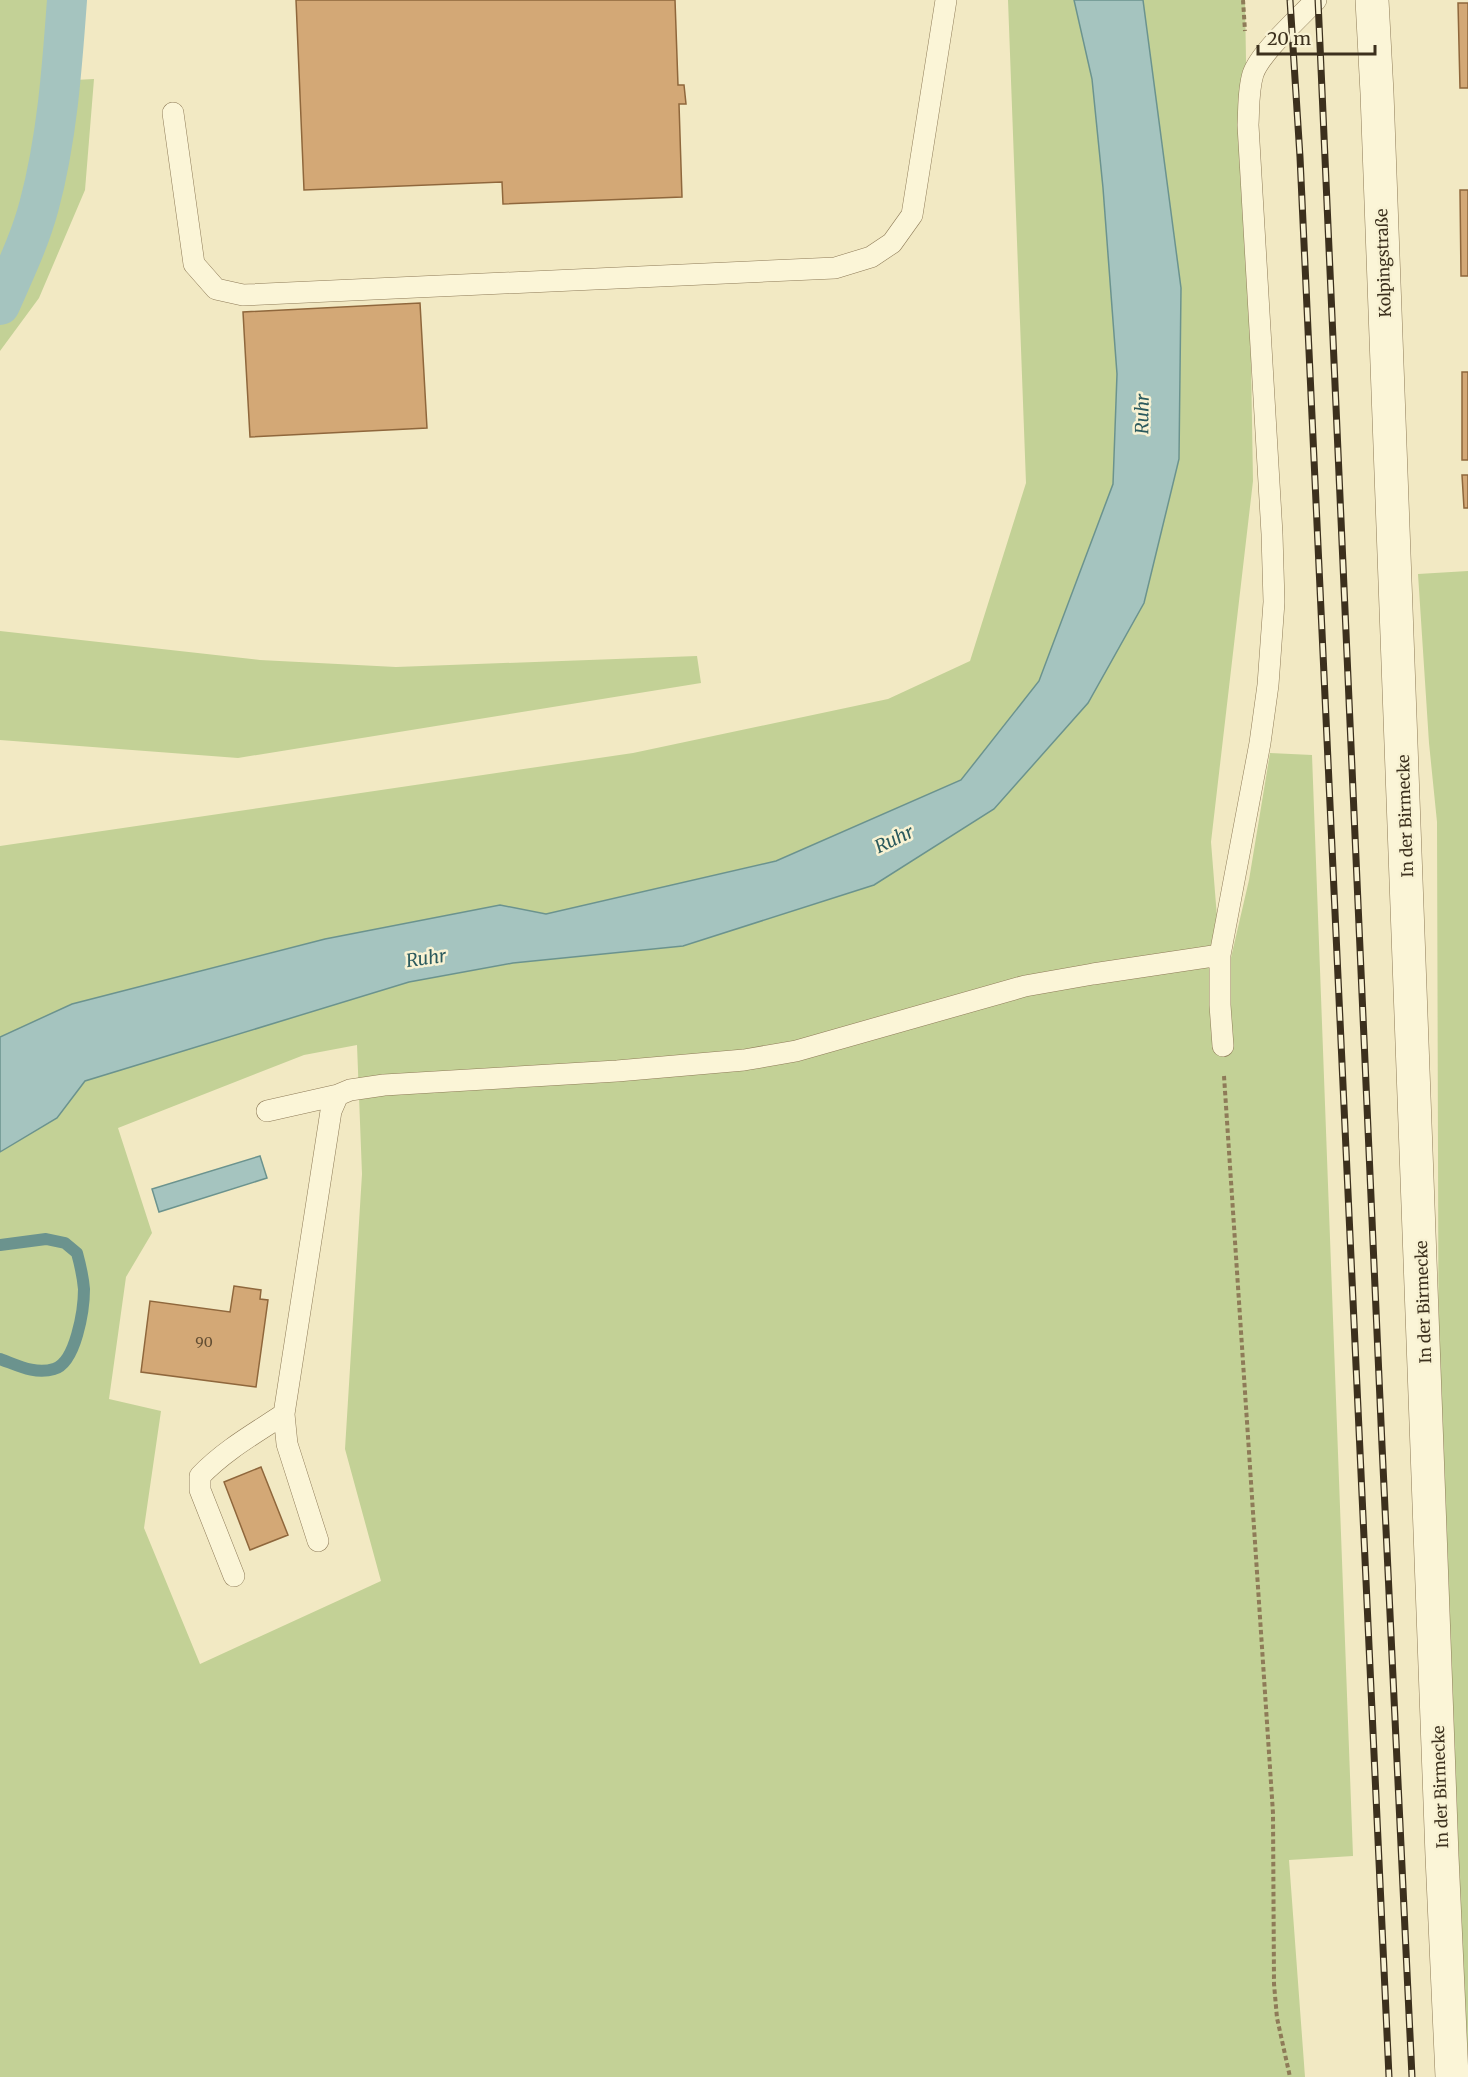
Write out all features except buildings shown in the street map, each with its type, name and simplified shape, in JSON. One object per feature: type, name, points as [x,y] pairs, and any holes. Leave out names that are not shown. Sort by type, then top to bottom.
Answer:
[{"type":"street","name":"Kolpingstraße","points":[[1372,0],[1394,526]]},
{"type":"street","name":"In der Birmecke","points":[[1394,526],[1452,2077]]},
{"type":"lane","points":[[173,113],[195,264],[216,289],[243,295],[835,268],[871,257],[892,243],[912,215],[946,0]]},
{"type":"lane","points":[[1223,1046],[1220,955],[1260,743],[1268,685],[1274,602],[1248,125],[1250,89],[1256,67],[1262,58],[1316,0]]},
{"type":"lane","points":[[267,1111],[338,1095],[350,1090],[384,1085],[617,1071],[744,1060],[796,1051],[1024,986],[1220,955]]},
{"type":"lane","points":[[318,1541],[287,1444],[285,1414],[331,1111],[338,1095]]},
{"type":"lane","points":[[234,1576],[200,1490],[200,1476],[227,1451],[285,1414]]},
{"type":"path","points":[[1223,1046],[1273,1813],[1274,1984],[1277,2018],[1290,2077]]},
{"type":"green space","points":[[0,0],[55,0],[30,204],[53,207],[75,80],[94,79],[85,190],[39,298],[0,351]]},
{"type":"green space","points":[[1008,0],[1074,0],[1092,79],[1117,374],[1113,484],[1039,681],[961,780],[776,861],[546,914],[500,905],[325,939],[72,1004],[0,1037],[0,846],[633,753],[888,699],[970,661],[1026,483]]},
{"type":"green space","points":[[1143,0],[1245,0],[1253,481],[1211,842],[1223,992],[1249,880],[1270,753],[1312,755],[1353,1856],[1289,1860],[1305,2077],[0,2077],[0,1152],[57,1118],[84,1081],[409,982],[513,963],[683,946],[874,885],[1144,603],[1179,459],[1181,288]],"holes":[[[357,1045],[362,1174],[345,1449],[381,1581],[200,1664],[144,1528],[161,1411],[109,1399],[126,1277],[152,1233],[118,1128],[304,1055]]]},
{"type":"green space","points":[[1468,571],[1468,2077],[1439,1487],[1437,822],[1429,743],[1418,574]]},
{"type":"green space","points":[[0,631],[260,660],[396,667],[697,656],[701,683],[238,758],[0,740]]},
{"type":"water","name":"Ruhr","points":[[1074,0],[1143,0],[1181,288],[1179,459],[1144,603],[1088,703],[994,809],[874,885],[683,946],[513,963],[409,982],[85,1081],[57,1118],[0,1152],[0,1037],[72,1004],[325,939],[500,905],[546,914],[776,861],[961,780],[1039,681],[1113,484],[1117,374],[1103,188],[1092,79]]},
{"type":"water","points":[[260,1156],[267,1178],[159,1212],[152,1189]]},
{"type":"waterway","points":[[0,305],[31,231],[45,181],[58,104],[67,0]]},
{"type":"waterway","points":[[0,1245],[46,1239],[65,1243],[77,1253],[84,1289],[77,1334],[68,1357],[62,1365],[47,1371],[40,1371],[0,1359]]},
{"type":"railway","points":[[1290,0],[1300,157],[1389,2077]]},
{"type":"railway","points":[[1318,0],[1412,2077]]}]
